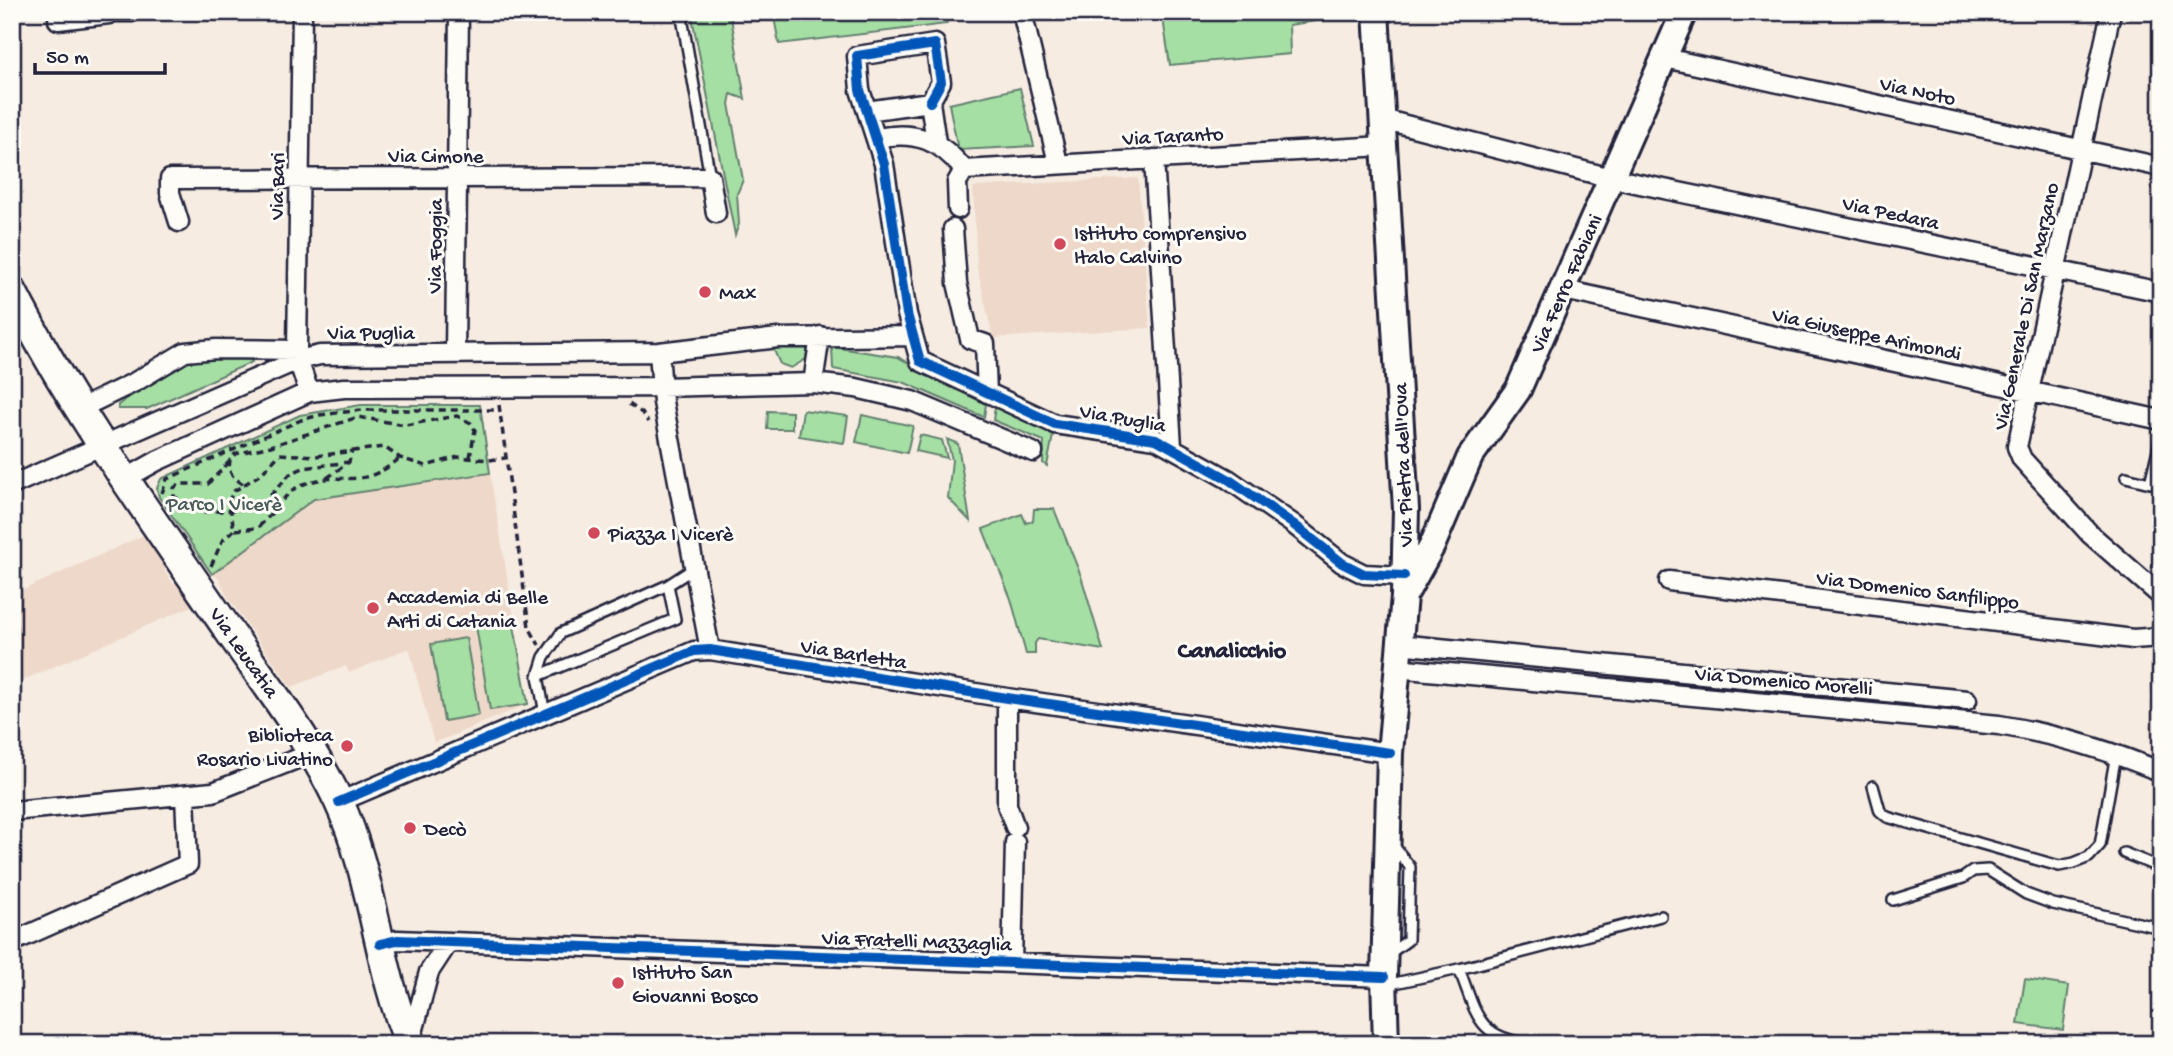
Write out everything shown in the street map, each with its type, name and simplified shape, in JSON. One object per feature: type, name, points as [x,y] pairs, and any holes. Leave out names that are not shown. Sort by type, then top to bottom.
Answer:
[{"type":"main road","name":"Via Pietra dell'Ova","points":[[1376,12],[1400,374],[1421,550],[1404,586],[1390,753],[1384,973],[1386,1044]]},
{"type":"main road","name":"Via Ferro Fabiani","points":[[1421,550],[1470,457],[1518,390],[1684,12]]},
{"type":"main road","name":"Via Leucatia","points":[[12,291],[79,409],[286,710],[339,802],[367,889],[398,1014],[410,1044]]},
{"type":"street","points":[[58,20],[131,12]]},
{"type":"street","name":"Via Bari","points":[[302,12],[298,355],[309,392]]},
{"type":"street","name":"Via Foggia","points":[[455,354],[459,12]]},
{"type":"street","points":[[1021,12],[1058,163]]},
{"type":"street","name":"Via Generale Di San Marzano","points":[[2111,12],[2017,447],[2022,459],[2090,534],[2161,596]]},
{"type":"street","points":[[912,336],[884,164],[860,90],[857,56],[935,44],[941,82],[930,102],[936,142]]},
{"type":"street","name":"Via Noto","points":[[1665,58],[2161,167]]},
{"type":"street","points":[[867,111],[930,102]]},
{"type":"street","name":"Via Pedara","points":[[1382,119],[1611,177],[2161,292]]},
{"type":"street","points":[[877,138],[907,135],[936,142],[950,151],[964,170],[957,183],[958,209]]},
{"type":"street","name":"Via Taranto","points":[[964,170],[1384,146]]},
{"type":"street","points":[[1154,159],[1172,446]]},
{"type":"street","points":[[710,177],[716,213]]},
{"type":"street","name":"Via Cimone","points":[[179,222],[170,194],[170,179],[710,177]]},
{"type":"street","points":[[953,229],[957,284],[970,339],[985,344],[987,393]]},
{"type":"street","name":"Via Giuseppe Arimondi","points":[[1564,290],[2161,420]]},
{"type":"street","points":[[813,383],[820,336]]},
{"type":"street","name":"Via Puglia","points":[[79,409],[135,382],[185,352],[216,349],[298,355],[659,352],[820,336],[912,336],[924,365],[1055,424],[1140,435],[1172,446],[1250,494],[1342,563],[1364,574],[1404,586]]},
{"type":"street","points":[[659,352],[661,387],[710,650]]},
{"type":"street","name":"Via Puglia","points":[[12,485],[103,446],[298,355]]},
{"type":"street","points":[[125,479],[157,461],[309,392],[344,388],[661,387],[813,383],[856,388],[912,401],[1033,452]]},
{"type":"street","name":"Via Domenico Sanfilippo","points":[[1669,581],[2133,639],[2161,637]]},
{"type":"street","name":"Via Barletta","points":[[339,802],[694,651],[710,650],[1007,698],[1390,753]]},
{"type":"street","points":[[1397,656],[1967,701]]},
{"type":"street","name":"Via Domenico Morelli","points":[[1397,656],[2033,730],[2116,754],[2161,772]]},
{"type":"street","points":[[1007,698],[1007,805],[1015,835],[1012,962]]},
{"type":"street","points":[[12,811],[214,792],[312,753]]},
{"type":"street","points":[[12,942],[188,863],[185,796]]},
{"type":"street","name":"Via Fratelli Mazzaglia","points":[[380,944],[397,940],[1384,973]]},
{"type":"street","points":[[410,1044],[429,972],[448,943]]},
{"type":"lane","points":[[681,12],[710,177]]},
{"type":"lane","points":[[2126,477],[2150,483],[2161,437]]},
{"type":"lane","points":[[545,715],[538,676],[544,657],[561,633],[667,585],[696,567]]},
{"type":"lane","points":[[538,676],[675,619],[667,585]]},
{"type":"lane","points":[[1872,786],[1880,811],[1887,817],[2059,866],[2089,857],[2100,845],[2116,754]]},
{"type":"lane","points":[[2124,853],[2161,868]]},
{"type":"lane","points":[[1893,900],[1963,878],[1973,871],[1988,870],[2026,894],[2053,904],[2161,928]]},
{"type":"lane","points":[[1384,973],[1459,969],[1661,916]]},
{"type":"lane","points":[[1459,969],[1482,1024],[1497,1037],[1530,1044]]},
{"type":"path","points":[[620,401],[637,408],[650,427]]},
{"type":"path","points":[[162,495],[167,479],[237,451],[301,420],[362,411],[500,407],[529,627],[538,645]]},
{"type":"path","points":[[450,410],[450,416]]},
{"type":"path","points":[[362,411],[362,417]]},
{"type":"path","points":[[349,462],[303,468],[290,474],[260,507],[205,512],[188,507],[174,496],[174,488],[185,483],[208,484],[237,451],[271,446],[362,417],[405,425],[450,416],[471,423],[475,430],[470,457]]},
{"type":"path","points":[[234,530],[229,500],[243,484],[261,474],[279,454],[316,456],[384,447],[400,458],[426,466],[446,459],[506,458]]},
{"type":"path","points":[[204,556],[211,566],[222,541],[234,530],[257,528],[293,489],[327,478],[349,462],[352,450]]},
{"type":"path","points":[[327,478],[353,480],[374,477],[400,458]]},
{"type":"path","points":[[230,460],[233,477],[243,484]]},
{"type":"shaded area","name":"Istituto comprensivo Italo Calvino","points":[[1138,178],[1150,328],[993,338],[977,267],[973,187]]},
{"type":"shaded area","name":"Accademia di Belle Arti di Catania","points":[[490,473],[528,704],[434,743],[409,648],[349,673],[346,666],[291,687],[227,596],[219,578],[212,574],[314,499]]},
{"type":"shaded area","points":[[144,535],[167,566],[164,570],[173,584],[177,582],[194,605],[12,685],[12,595]]},
{"type":"green space","points":[[691,12],[730,12],[745,99],[731,94],[729,104],[743,180],[737,194],[739,224],[735,235]]},
{"type":"green space","points":[[773,12],[941,12],[947,24],[779,44]]},
{"type":"green space","points":[[1162,12],[1323,12],[1324,20],[1289,25],[1290,54],[1170,65]]},
{"type":"green space","points":[[1020,88],[1034,146],[958,150],[949,104]]},
{"type":"green space","points":[[808,347],[806,359],[791,368],[780,364],[773,348]]},
{"type":"green space","points":[[832,347],[898,357],[986,404],[984,417],[903,382],[833,369]]},
{"type":"green space","points":[[196,358],[250,358],[252,362],[147,409],[118,409],[118,405],[178,363]]},
{"type":"green space","name":"Parco I Vicerè","points":[[361,405],[480,405],[490,473],[314,499],[212,574],[159,497],[157,488],[161,479],[300,415]]},
{"type":"green space","points":[[995,407],[1054,430],[1047,466],[1043,463],[1044,441],[993,420]]},
{"type":"green space","points":[[803,410],[848,416],[844,443],[799,436]]},
{"type":"green space","points":[[768,411],[792,412],[792,429],[767,429]]},
{"type":"green space","points":[[862,415],[913,426],[907,453],[856,442]]},
{"type":"green space","points":[[920,435],[942,440],[947,458],[916,451]]},
{"type":"green space","points":[[947,439],[958,444],[970,521],[948,498],[952,460]]},
{"type":"green space","points":[[1034,509],[1054,509],[1081,576],[1103,650],[1038,639],[1035,643],[1035,654],[1026,654],[1011,599],[983,529],[1022,514],[1026,523],[1033,521]]},
{"type":"green space","points":[[513,620],[528,704],[490,710],[476,626]]},
{"type":"green space","points":[[466,638],[479,715],[444,721],[431,644]]},
{"type":"green space","points":[[2025,979],[2069,986],[2063,1030],[2018,1024]]},
{"type":"cycle path","points":[[930,102],[941,82],[935,44],[857,56],[860,90],[884,164],[907,314],[920,361],[1055,424],[1156,439],[1228,479],[1293,524],[1342,563],[1364,574],[1404,576]]},
{"type":"cycle path","points":[[339,802],[694,651],[710,650],[1007,698],[1390,753]]},
{"type":"cycle path","points":[[380,944],[397,940],[1384,977]]},
{"type":"place","name":"Istituto comprensivo Italo Calvino","points":[[1060,244]]},
{"type":"place","name":"Max","points":[[705,292]]},
{"type":"place","name":"Piazza I Vicerè","points":[[594,533]]},
{"type":"place","name":"Accademia di Belle Arti di Catania","points":[[373,608]]},
{"type":"place","name":"Biblioteca Rosario Livatino","points":[[347,746]]},
{"type":"place","name":"Decò","points":[[410,828]]},
{"type":"place","name":"Istituto San Giovanni Bosco","points":[[618,983]]},
{"type":"district","name":"Canalicchio","points":[[1232,649]]}]
